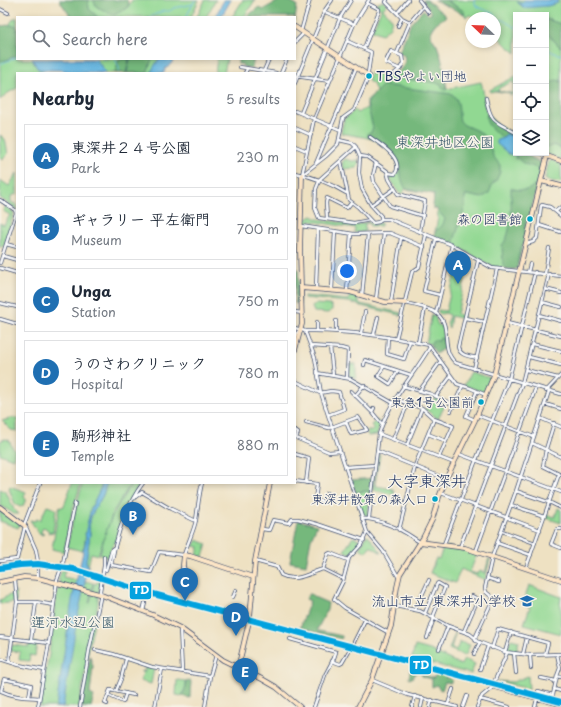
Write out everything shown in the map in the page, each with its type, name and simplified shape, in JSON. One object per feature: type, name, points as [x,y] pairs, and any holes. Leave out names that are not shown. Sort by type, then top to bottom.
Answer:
[{"type":"street","points":[[296,41],[302,32],[310,0]]},
{"type":"street","points":[[330,81],[296,76],[332,0]]},
{"type":"street","points":[[301,113],[340,18],[351,0]]},
{"type":"street","points":[[369,0],[354,24],[346,41],[314,119],[307,151],[302,175],[300,226],[302,314],[303,330],[311,346],[321,393],[362,519],[367,532],[383,552],[399,578]]},
{"type":"street","points":[[388,0],[386,2],[402,18],[410,22]]},
{"type":"street","points":[[397,13],[408,0]]},
{"type":"street","points":[[419,0],[429,13]]},
{"type":"street","points":[[364,48],[380,10],[367,3]]},
{"type":"street","points":[[396,54],[410,22],[423,7]]},
{"type":"street","points":[[0,9],[8,13]]},
{"type":"street","points":[[325,12],[354,24]]},
{"type":"street","points":[[398,26],[402,18]]},
{"type":"street","points":[[296,28],[368,76]]},
{"type":"street","points":[[302,175],[326,156],[338,144],[343,118],[354,110],[368,76],[372,52],[346,41]]},
{"type":"street","points":[[395,73],[400,69],[404,59],[402,56],[391,51],[386,61],[400,69]]},
{"type":"street","points":[[240,67],[263,72],[269,60]]},
{"type":"street","points":[[281,72],[287,60]]},
{"type":"street","points":[[316,163],[356,67]]},
{"type":"street","points":[[486,98],[491,118],[500,125],[513,132]]},
{"type":"street","points":[[296,111],[341,130]]},
{"type":"street","points":[[296,128],[311,135]]},
{"type":"street","points":[[360,156],[367,157],[388,173],[395,174],[397,172],[398,165],[394,157],[383,145],[370,138]]},
{"type":"street","points":[[339,140],[352,143],[356,147],[360,156],[359,170],[362,189],[371,205],[381,216],[381,219]]},
{"type":"street","points":[[296,146],[307,151]]},
{"type":"street","points":[[356,147],[320,179],[316,189],[315,208],[319,218],[354,223],[370,220]]},
{"type":"street","points":[[358,707],[372,680],[389,633],[393,620],[399,578],[404,566],[420,542],[433,517],[446,479],[475,420],[494,375],[547,156],[561,162]]},
{"type":"street","points":[[341,161],[349,200],[370,220],[377,222],[381,219],[389,219],[452,245],[486,266],[497,269],[561,276]]},
{"type":"street","points":[[376,163],[373,175],[374,182],[390,206],[423,216]]},
{"type":"street","points":[[296,173],[320,179],[347,193]]},
{"type":"street","points":[[388,173],[388,179],[398,194],[425,201],[420,232]]},
{"type":"street","points":[[541,181],[561,186]]},
{"type":"street","points":[[371,205],[394,188]]},
{"type":"street","points":[[327,218],[327,198],[347,208],[351,202]]},
{"type":"street","points":[[0,200],[15,210],[16,213],[0,263]]},
{"type":"street","points":[[526,244],[535,241],[537,238],[542,205],[547,206],[561,216]]},
{"type":"street","points":[[556,212],[561,207]]},
{"type":"street","points":[[539,225],[561,232]]},
{"type":"street","points":[[300,226],[351,234],[390,233],[424,247]]},
{"type":"street","points":[[316,290],[318,229]]},
{"type":"street","points":[[332,291],[335,231]]},
{"type":"street","points":[[376,300],[384,233]]},
{"type":"street","points":[[347,292],[351,234]]},
{"type":"street","points":[[362,296],[368,234]]},
{"type":"street","points":[[396,339],[412,272],[419,267],[426,235]]},
{"type":"street","points":[[391,302],[401,238]]},
{"type":"street","points":[[436,239],[424,291],[440,295]]},
{"type":"street","points":[[6,244],[16,247]]},
{"type":"street","points":[[436,313],[452,245]]},
{"type":"street","points":[[545,274],[548,248]]},
{"type":"street","points":[[2,256],[16,260]]},
{"type":"street","points":[[477,358],[463,354],[458,347],[478,261]]},
{"type":"street","points":[[528,272],[530,264]]},
{"type":"street","points":[[0,268],[16,273]]},
{"type":"street","points":[[474,369],[497,269]]},
{"type":"street","points":[[444,544],[460,500],[509,380],[535,272]]},
{"type":"street","points":[[460,547],[522,383],[549,274]]},
{"type":"street","points":[[301,288],[347,292],[376,300],[405,303],[425,308],[436,313],[441,318],[445,325],[446,346],[450,357],[459,364],[509,380],[561,394]]},
{"type":"street","points":[[545,289],[561,293]]},
{"type":"street","points":[[542,302],[561,307]]},
{"type":"street","points":[[0,303],[16,307]]},
{"type":"street","points":[[418,343],[425,308]]},
{"type":"street","points":[[296,312],[302,314]]},
{"type":"street","points":[[361,333],[365,312]]},
{"type":"street","points":[[539,316],[561,321]]},
{"type":"street","points":[[374,335],[378,317]]},
{"type":"street","points":[[465,318],[485,322]]},
{"type":"street","points":[[0,319],[16,324]]},
{"type":"street","points":[[336,321],[336,331]]},
{"type":"street","points":[[317,322],[317,331]]},
{"type":"street","points":[[507,323],[561,336]]},
{"type":"street","points":[[296,328],[303,330],[361,333],[429,345],[457,384],[486,395]]},
{"type":"street","points":[[296,334],[298,331],[303,330]]},
{"type":"street","points":[[296,348],[303,330]]},
{"type":"street","points":[[388,337],[387,354],[404,359],[410,341]]},
{"type":"street","points":[[532,344],[561,351]]},
{"type":"street","points":[[311,346],[341,348],[348,350],[347,378]]},
{"type":"street","points":[[330,347],[333,375]]},
{"type":"street","points":[[369,518],[379,434],[382,424],[403,386],[430,347]]},
{"type":"street","points":[[529,356],[561,365]]},
{"type":"street","points":[[364,366],[365,360],[411,375]]},
{"type":"street","points":[[420,390],[440,362]]},
{"type":"street","points":[[384,366],[378,376],[390,384],[398,371]]},
{"type":"street","points":[[526,370],[558,378]]},
{"type":"street","points":[[317,372],[347,378],[364,385],[393,403]]},
{"type":"street","points":[[475,638],[493,599],[486,592],[485,588],[492,557],[521,478],[548,391],[561,375]]},
{"type":"street","points":[[436,396],[450,376]]},
{"type":"street","points":[[296,381],[321,393],[331,391],[339,392],[344,409],[328,415]]},
{"type":"street","points":[[355,396],[364,385]]},
{"type":"street","points":[[403,386],[420,390],[454,405]]},
{"type":"street","points":[[451,411],[462,386]]},
{"type":"street","points":[[476,551],[536,387]]},
{"type":"street","points":[[351,391],[382,424]]},
{"type":"street","points":[[475,420],[466,416],[477,391]]},
{"type":"street","points":[[395,399],[422,408],[434,419],[453,426],[439,457]]},
{"type":"street","points":[[393,439],[408,403]]},
{"type":"street","points":[[545,404],[561,410]]},
{"type":"street","points":[[372,412],[374,408]]},
{"type":"street","points":[[407,445],[422,408]]},
{"type":"street","points":[[477,415],[534,437]]},
{"type":"street","points":[[306,422],[329,428],[358,417],[367,430],[351,434],[346,422]]},
{"type":"street","points":[[540,418],[561,427]]},
{"type":"street","points":[[399,530],[415,466],[434,419]]},
{"type":"street","points":[[526,568],[560,475],[543,466],[554,423]]},
{"type":"street","points":[[379,434],[454,463]]},
{"type":"street","points":[[428,434],[446,441]]},
{"type":"street","points":[[296,438],[329,452],[340,451]]},
{"type":"street","points":[[532,443],[561,457]]},
{"type":"street","points":[[378,451],[446,479]]},
{"type":"street","points":[[296,454],[309,458],[306,483]]},
{"type":"street","points":[[459,454],[561,492]]},
{"type":"street","points":[[345,467],[375,465]]},
{"type":"street","points":[[296,481],[317,484],[315,500],[325,502],[327,493]]},
{"type":"street","points":[[0,561],[17,559],[25,526],[40,484]]},
{"type":"street","points":[[142,484],[132,499],[122,523],[111,565],[151,572],[159,552],[201,559],[253,577]]},
{"type":"street","points":[[182,565],[184,569],[190,573],[186,583],[181,582],[179,579],[184,555],[196,521],[202,484]]},
{"type":"street","points":[[238,668],[250,617],[255,561],[270,484]]},
{"type":"street","points":[[132,499],[142,492],[171,509],[196,521]]},
{"type":"street","points":[[516,492],[561,508]]},
{"type":"street","points":[[440,493],[540,530]]},
{"type":"street","points":[[38,707],[54,605],[75,503]]},
{"type":"street","points":[[511,505],[544,516]]},
{"type":"street","points":[[0,508],[25,526],[36,550],[38,562]]},
{"type":"street","points":[[362,519],[369,518],[399,530],[420,542],[444,544],[476,551],[561,580]]},
{"type":"street","points":[[262,529],[269,530],[273,520],[288,523],[292,519],[298,519],[364,540]]},
{"type":"street","points":[[561,530],[557,529],[551,544],[561,548]]},
{"type":"street","points":[[502,531],[535,543]]},
{"type":"street","points":[[367,532],[364,540],[348,560],[343,579],[334,599],[345,608],[389,633]]},
{"type":"street","points":[[497,543],[531,555]]},
{"type":"street","points":[[104,570],[106,570],[112,549],[115,547]]},
{"type":"street","points":[[255,561],[277,567],[281,576],[289,578],[314,574],[323,569],[328,554],[348,560]]},
{"type":"street","points":[[80,707],[104,570],[104,556]]},
{"type":"street","points":[[38,567],[38,578]]},
{"type":"street","points":[[323,569],[343,579]]},
{"type":"street","points":[[180,574],[187,571]]},
{"type":"street","points":[[9,662],[17,602],[15,578]]},
{"type":"street","points":[[0,582],[15,578],[38,578],[100,594],[143,611],[180,628],[216,655],[268,683],[300,707]]},
{"type":"street","points":[[487,578],[499,582]]},
{"type":"street","points":[[416,610],[429,580]]},
{"type":"street","points":[[425,613],[437,584],[444,586],[445,587],[428,638]]},
{"type":"street","points":[[233,597],[236,590]]},
{"type":"street","points":[[464,631],[478,599],[472,596]]},
{"type":"street","points":[[17,602],[36,602],[54,605]]},
{"type":"street","points":[[31,640],[36,602]]},
{"type":"street","points":[[143,611],[145,603]]},
{"type":"street","points":[[394,606],[425,613],[448,626],[464,631],[475,638],[476,641],[492,648],[506,652],[530,655],[559,654],[560,668],[553,694],[538,691]]},
{"type":"street","points":[[354,642],[365,620]]},
{"type":"street","points":[[439,649],[448,626]]},
{"type":"street","points":[[180,628],[182,671]]},
{"type":"street","points":[[492,648],[498,629],[548,643],[545,654]]},
{"type":"street","points":[[495,680],[506,652],[511,632]]},
{"type":"street","points":[[523,654],[528,637]]},
{"type":"street","points":[[0,638],[49,643]]},
{"type":"street","points":[[290,639],[336,652],[325,675],[314,707]]},
{"type":"street","points":[[474,654],[480,642]]},
{"type":"street","points":[[480,669],[488,646]]},
{"type":"street","points":[[332,661],[340,664],[342,663],[350,649]]},
{"type":"street","points":[[95,650],[113,654],[146,666],[210,676]]},
{"type":"street","points":[[514,653],[516,672]]},
{"type":"street","points":[[205,707],[210,676],[216,655]]},
{"type":"street","points":[[530,655],[531,668]]},
{"type":"street","points":[[0,659],[44,670]]},
{"type":"street","points":[[116,691],[126,659]]},
{"type":"street","points":[[155,707],[162,669]]},
{"type":"street","points":[[557,676],[561,677]]},
{"type":"street","points":[[541,678],[556,681]]},
{"type":"street","points":[[29,697],[31,685],[4,679],[1,691],[12,696],[39,698]]},
{"type":"street","points":[[372,680],[408,695],[457,707]]},
{"type":"street","points":[[477,707],[480,699],[493,687],[561,705]]},
{"type":"street","points":[[448,704],[453,689]]},
{"type":"street","points":[[554,689],[561,691]]},
{"type":"street","points":[[107,704],[105,703],[110,690],[134,695]]},
{"type":"street","points":[[108,695],[123,702],[126,693]]},
{"type":"street","points":[[412,707],[415,696]]},
{"type":"street","points":[[463,707],[467,696]]},
{"type":"street","points":[[421,707],[423,698]]},
{"type":"street","points":[[480,699],[509,707]]},
{"type":"street","points":[[536,707],[537,699]]},
{"type":"street","points":[[430,707],[432,700]]},
{"type":"street","points":[[292,707],[294,702]]},
{"type":"street","points":[[550,707],[552,703]]},
{"type":"green space","points":[[59,0],[88,0],[89,9],[97,16],[70,16]]},
{"type":"green space","points":[[78,0],[105,0],[120,12],[128,7],[132,0],[199,0],[191,16],[88,16]]},
{"type":"green space","points":[[93,0],[127,0],[129,5],[114,15],[97,7]]},
{"type":"green space","points":[[205,0],[216,0],[207,16],[197,16]]},
{"type":"green space","points":[[243,0],[255,0],[245,16],[233,16]]},
{"type":"green space","points":[[280,0],[290,1],[297,5],[296,16],[247,16],[259,7],[262,10]]},
{"type":"green space","points":[[423,0],[427,0],[446,16],[435,24],[431,31],[432,37],[441,56],[447,89],[445,90],[441,84],[438,83],[397,78],[396,74],[405,63],[405,58],[399,52],[411,23],[423,10],[429,15],[431,13],[432,14]]},
{"type":"green space","points":[[434,0],[446,0],[464,11],[464,14]]},
{"type":"green space","points":[[446,0],[525,0],[522,3],[558,3],[557,0],[561,0],[561,24],[549,20],[549,12],[513,12],[513,51],[501,40],[501,12],[465,12],[465,15],[463,11]]},
{"type":"green space","points":[[382,1],[387,4],[383,9],[392,19],[390,27],[382,34],[372,30],[381,10],[377,7],[378,3]]},
{"type":"green space","name":"東深井地区公園","points":[[424,10],[436,23],[431,30],[431,37],[437,45],[447,89],[481,82],[487,114],[494,122],[513,134],[513,156],[529,156],[543,163],[517,268],[492,267],[453,244],[434,236],[438,218],[437,209],[433,208],[434,194],[406,189],[403,194],[399,193],[389,177],[395,176],[399,170],[399,164],[388,148],[375,140],[341,133],[344,119],[355,110],[357,113],[367,108],[367,100],[376,92],[373,84],[368,81],[370,73],[384,75],[394,72],[396,74],[402,68],[405,58],[404,55],[399,53]]},
{"type":"green space","points":[[14,18],[16,18],[16,60],[33,60],[38,69],[46,70],[41,72],[16,72],[16,89],[0,100],[0,37]]},
{"type":"green space","points":[[549,20],[561,24],[561,48],[549,35]]},
{"type":"green space","points":[[0,26],[16,26],[16,56],[7,60],[0,61]]},
{"type":"green space","points":[[549,35],[561,48],[561,81],[552,83],[549,86]]},
{"type":"green space","points":[[97,60],[158,60],[152,72],[105,72]]},
{"type":"green space","points":[[119,60],[129,60],[126,72],[115,72]]},
{"type":"green space","points":[[130,60],[152,60],[147,72],[127,72]]},
{"type":"green space","points":[[217,60],[227,60],[224,72],[215,72]]},
{"type":"green space","points":[[238,60],[254,60],[252,68],[243,67],[242,64],[238,64]]},
{"type":"green space","points":[[513,78],[513,81],[499,88],[498,91],[511,93],[513,91],[512,95],[510,95],[510,93],[495,91],[490,92],[490,90]]},
{"type":"green space","points":[[556,80],[561,81],[561,148],[554,145],[549,147],[549,86]]},
{"type":"green space","points":[[383,85],[452,94],[457,100],[460,121],[464,125],[480,132],[488,140],[493,156],[500,165],[500,172],[489,193],[482,198],[467,195],[465,196],[465,207],[453,244],[434,236],[436,230],[441,227],[445,219],[437,209],[433,208],[434,194],[406,189],[402,181],[398,161],[394,154],[380,142],[368,137],[368,133],[371,132],[373,128],[367,104]]},
{"type":"green space","points":[[487,114],[499,126],[513,133],[513,136],[509,134],[505,135],[503,138],[488,125],[486,118]]},
{"type":"green space","points":[[0,135],[5,139],[8,154],[3,159],[0,157]]},
{"type":"green space","points":[[554,145],[561,148],[561,160],[549,155],[549,146]]},
{"type":"green space","points":[[516,156],[529,156],[543,163],[541,169],[524,164],[517,158],[515,159]]},
{"type":"green space","points":[[345,159],[352,161],[358,160],[359,163],[357,168],[343,169],[342,163]]},
{"type":"green space","points":[[552,160],[561,164],[561,183],[546,180],[545,178],[549,161]]},
{"type":"green space","points":[[16,175],[16,194],[11,196],[11,202],[16,204],[16,209],[0,198],[0,180],[9,186]]},
{"type":"green space","points":[[535,185],[537,186],[529,218],[526,218],[525,221],[526,232],[523,245],[520,249],[517,268],[507,269],[503,265],[502,245],[506,240],[510,226],[511,188],[524,190]]},
{"type":"green space","points":[[6,206],[14,213],[4,246],[1,246],[0,248],[0,223],[4,225],[10,215],[3,211]]},
{"type":"green space","points":[[312,216],[318,219],[356,225],[369,221],[373,224],[381,223],[381,226],[370,226],[370,223],[365,223],[365,232],[354,233],[355,228],[309,221],[308,226],[304,225],[303,221]]},
{"type":"green space","points":[[460,252],[470,258],[457,314],[464,316],[463,319],[451,316],[449,329],[447,323],[449,315],[446,313],[440,314],[438,310],[446,311]]},
{"type":"green space","points":[[296,268],[298,269],[300,304],[296,303]]},
{"type":"green space","points":[[350,295],[359,298],[357,302],[360,304],[401,313],[400,317],[400,315],[348,302],[304,298],[304,296],[348,300]]},
{"type":"green space","points":[[316,304],[332,306],[332,310],[328,313],[314,312],[312,307]]},
{"type":"green space","points":[[432,314],[436,317],[438,325],[442,326],[444,348],[431,348],[430,344],[426,343]]},
{"type":"green space","points":[[440,338],[444,339],[444,348],[436,354],[430,344],[433,340],[439,341]]},
{"type":"green space","points":[[349,364],[356,364],[356,379],[349,376]]},
{"type":"green space","points":[[471,372],[490,378],[485,391],[483,392],[464,385]]},
{"type":"green space","points":[[435,398],[446,403],[438,419],[425,409],[427,400],[433,403]]},
{"type":"green space","points":[[16,418],[16,431],[11,430],[2,421]]},
{"type":"green space","points":[[377,420],[380,425],[377,435],[368,436],[367,432],[374,429],[371,425]]},
{"type":"green space","points":[[5,439],[9,440],[15,450],[13,459],[0,454],[0,441]]},
{"type":"green space","points":[[380,454],[375,484],[376,486],[393,489],[393,491],[395,491],[394,495],[373,490],[378,455]]},
{"type":"green space","points":[[373,478],[371,491],[355,492],[351,480]]},
{"type":"green space","points":[[72,484],[81,484],[72,512],[64,552],[52,549],[59,508],[64,506]]},
{"type":"green space","points":[[83,484],[103,484],[91,508],[82,551],[67,547]]},
{"type":"green space","points":[[107,484],[130,484],[113,512],[98,555],[91,553],[88,567],[86,561],[91,516],[103,495]]},
{"type":"green space","points":[[132,484],[140,484],[123,516],[115,543],[111,548],[107,564],[107,557],[100,555],[102,545],[108,526],[122,499]]},
{"type":"green space","points":[[10,486],[26,492],[24,497],[26,499],[23,506],[20,507],[15,504],[9,489]]},
{"type":"green space","points":[[0,489],[6,492],[14,509],[19,514],[14,514],[0,505]]},
{"type":"green space","points":[[370,491],[368,515],[366,516],[362,513],[355,492]]},
{"type":"green space","points":[[47,506],[56,509],[53,533],[48,533],[49,531],[44,527],[41,533],[44,534],[42,535],[38,532],[30,520],[40,520]]},
{"type":"green space","points":[[133,508],[145,514],[140,522],[135,523],[134,526],[131,527],[125,525],[128,514]]},
{"type":"green space","points":[[558,508],[561,510],[561,523],[546,518],[547,515],[555,517]]},
{"type":"green space","points":[[0,510],[20,524],[18,528],[0,521]]},
{"type":"green space","points":[[298,520],[317,525],[311,539],[306,565],[290,562]]},
{"type":"green space","points":[[367,535],[382,553],[370,546],[366,552],[360,548]]},
{"type":"green space","points":[[353,537],[361,540],[362,542],[351,554],[344,551]]},
{"type":"green space","points":[[197,540],[207,544],[203,557],[197,555],[199,547],[193,546]]},
{"type":"green space","points":[[444,546],[477,554],[470,572],[477,574],[480,571],[485,573],[489,558],[485,580],[461,569],[455,583],[430,573],[436,558],[439,559]]},
{"type":"green space","name":"運河水辺公園","points":[[62,570],[65,570],[63,577],[77,580],[73,595],[81,601],[85,581],[93,583],[90,603],[94,583],[97,584],[98,579],[101,580],[98,604],[79,707],[40,707],[49,655],[56,597],[60,580],[58,580]]},
{"type":"green space","points":[[529,585],[561,597],[561,634],[524,624],[530,607],[523,604]]},
{"type":"green space","points":[[16,592],[16,602],[0,604],[0,600]]},
{"type":"green space","points":[[309,594],[328,603],[327,610],[317,630],[342,636],[341,639],[300,628],[310,601],[306,599]]},
{"type":"green space","points":[[456,631],[451,648],[456,650],[460,642],[470,645],[465,656],[449,649]]},
{"type":"green space","points":[[511,639],[519,641],[516,652],[508,652],[507,650]]},
{"type":"green space","points":[[30,641],[37,643],[35,656],[30,655],[29,661],[19,660],[20,652],[11,651],[12,645],[29,647]]},
{"type":"green space","points":[[415,646],[430,650],[461,665],[464,659],[475,664],[471,674],[412,658]]},
{"type":"green space","points":[[90,656],[93,666],[90,694],[94,696],[91,707],[81,707]]},
{"type":"green space","points":[[411,664],[424,667],[421,671],[423,675],[434,678],[436,673],[439,672],[448,674],[445,678],[450,678],[453,681],[451,683],[445,682],[442,690],[439,689],[437,685],[432,687],[432,679],[423,677],[420,672],[416,672],[412,678],[409,679]]},
{"type":"green space","points":[[145,667],[154,669],[151,684],[140,681],[143,673],[141,671],[145,671]]},
{"type":"green space","points":[[528,676],[529,689],[497,681],[513,682]]},
{"type":"green space","points":[[177,680],[186,681],[186,686],[182,696],[176,695]]},
{"type":"green space","points":[[186,681],[191,681],[190,698],[182,696],[186,686]]},
{"type":"water","points":[[224,0],[231,0],[222,16],[216,16]]},
{"type":"water","points":[[525,0],[557,0],[558,3],[548,6],[524,8],[517,2],[522,3]]},
{"type":"water","points":[[33,60],[97,60],[105,72],[70,72],[61,70],[41,70],[37,68]]},
{"type":"water","points":[[158,60],[173,60],[165,69],[164,72],[152,72]]},
{"type":"water","points":[[506,134],[513,136],[513,155],[509,154],[497,144],[497,140],[503,138]]},
{"type":"water","points":[[103,484],[107,484],[103,495],[91,516],[86,561],[88,567],[76,625],[63,707],[56,707],[72,600],[86,539],[85,533],[87,532],[86,530],[91,508]]},
{"type":"waterway","points":[[151,16],[163,11],[170,11],[174,8],[193,4],[195,0]]},
{"type":"waterway","points":[[474,0],[476,6],[494,14],[499,20],[503,20],[513,26]]},
{"type":"waterway","points":[[187,16],[193,4]]},
{"type":"waterway","points":[[547,48],[552,52],[561,55]]},
{"type":"waterway","points":[[0,64],[16,57]]},
{"type":"waterway","points":[[116,60],[119,67],[119,72]]},
{"type":"transit line","name":"TD","points":[[0,568],[38,564],[73,569],[142,591],[561,702]]},
{"type":"place","name":"TBSやよい団地","points":[[369,76]]},
{"type":"place","name":"森の図書館","points":[[530,219]]},
{"type":"place","name":"東深井２４号公園","points":[[458,284]]},
{"type":"place","name":"東急1号公園前","points":[[481,402]]},
{"type":"place","name":"東深井散策の森入口","points":[[435,499]]},
{"type":"place","name":"ギャラリー 平左衛門","points":[[133,535]]},
{"type":"place","name":"Unga","points":[[185,601]]},
{"type":"place","name":"流山市立 東深井小学校","points":[[527,601]]},
{"type":"place","name":"うのさわクリニック","points":[[236,636]]},
{"type":"place","name":"駒形神社","points":[[245,691]]},
{"type":"district","name":"大字東深井","points":[[427,481]]}]
